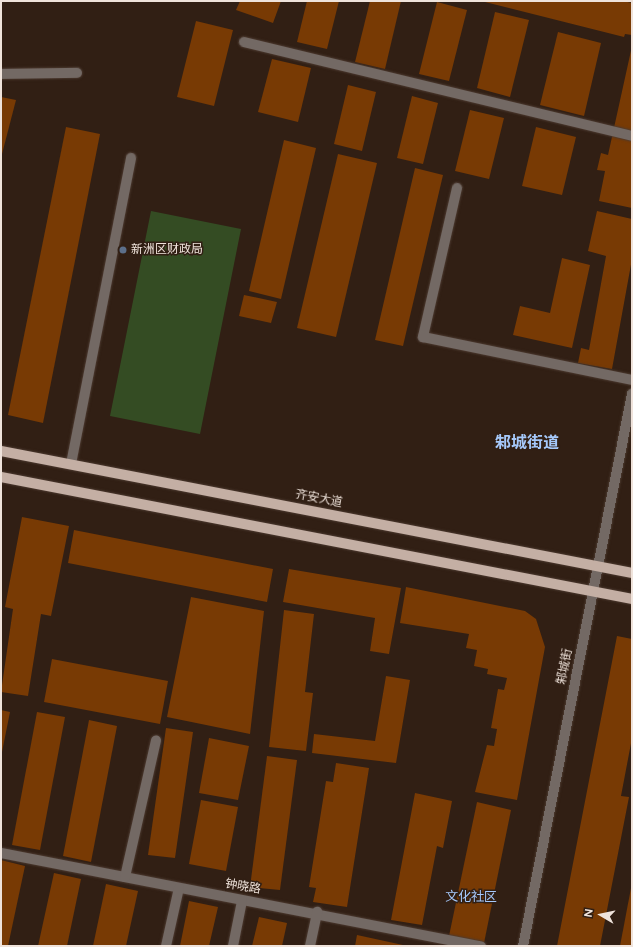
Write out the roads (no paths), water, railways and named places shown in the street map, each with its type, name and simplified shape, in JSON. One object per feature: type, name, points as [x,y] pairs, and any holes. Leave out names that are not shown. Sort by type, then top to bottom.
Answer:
[{"type":"main road","name":"齐安大道","points":[[1,451],[632,573]]},
{"type":"main road","points":[[1,477],[632,599]]},
{"type":"street","points":[[244,42],[632,136]]},
{"type":"street","points":[[1,74],[77,73]]},
{"type":"street","points":[[72,464],[131,158]]},
{"type":"street","points":[[458,188],[423,337],[632,380]]},
{"type":"street","name":"邾城街","points":[[523,946],[632,394]]},
{"type":"street","points":[[125,877],[156,740]]},
{"type":"street","name":"钟晓路","points":[[1,853],[242,901],[317,912],[481,946]]},
{"type":"street","points":[[166,946],[179,888]]},
{"type":"street","points":[[233,946],[242,901]]},
{"type":"street","points":[[310,946],[317,912]]},
{"type":"place","name":"新洲区财政局","points":[[123,250]]},
{"type":"district","name":"邾城街道","points":[[527,443]]},
{"type":"district","name":"文化社区","points":[[471,897]]}]
